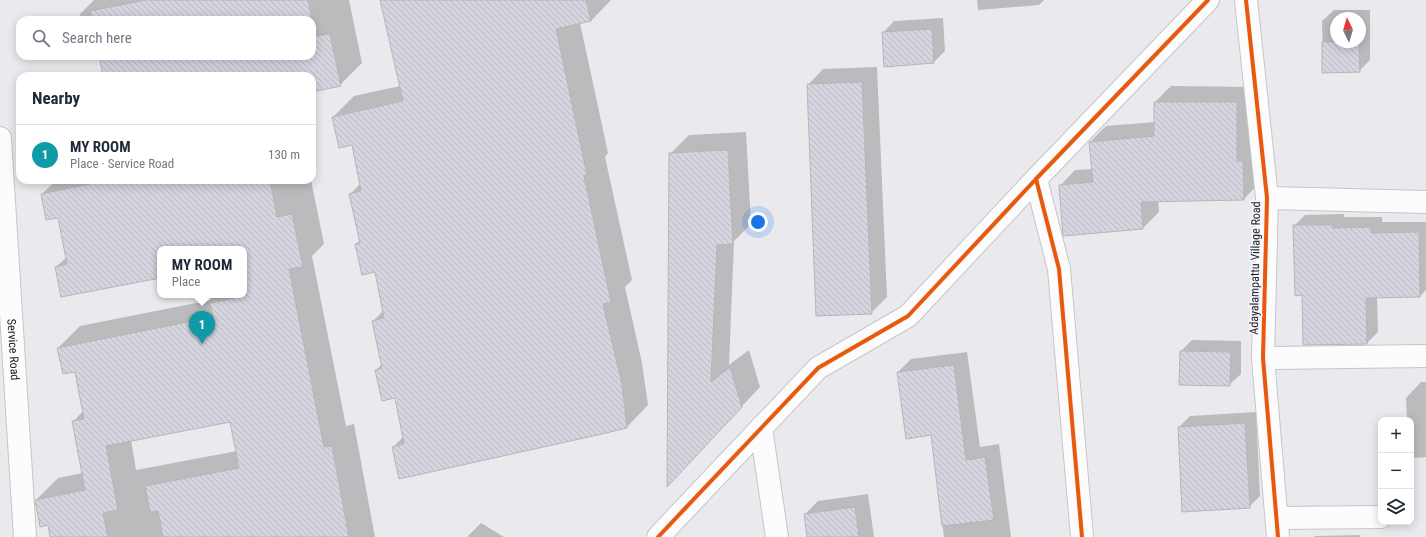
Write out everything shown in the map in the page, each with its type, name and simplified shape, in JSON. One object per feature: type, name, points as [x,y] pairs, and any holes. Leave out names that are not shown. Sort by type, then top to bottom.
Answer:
[{"type":"street","points":[[658,537],[818,368],[908,316],[1036,179],[1208,0]]},
{"type":"street","name":"Adayalampattu Village Road","points":[[1246,0],[1266,198],[1263,358],[1277,528]]},
{"type":"street","name":"Service Road","points":[[0,138],[25,537]]},
{"type":"street","points":[[1036,179],[1059,269],[1082,537]]},
{"type":"street","points":[[1266,198],[1426,202]]},
{"type":"street","points":[[1263,358],[1426,356]]},
{"type":"street","points":[[761,428],[776,537]]},
{"type":"street","points":[[1277,528],[1378,517]]},
{"type":"building","points":[[146,0],[308,0],[311,16],[91,16],[90,11]]},
{"type":"building","points":[[380,0],[586,0],[591,21],[556,29],[587,175],[584,176],[611,302],[603,304],[622,384],[627,428],[399,479],[392,447],[404,444],[395,398],[382,401],[375,370],[382,368],[372,321],[384,318],[375,272],[362,275],[355,244],[360,243],[349,194],[361,191],[352,145],[339,148],[332,117],[403,101]]},
{"type":"building","points":[[932,29],[934,63],[884,67],[882,32]]},
{"type":"building","points":[[330,34],[341,86],[316,91],[316,72],[102,72],[100,60],[316,60],[316,36]]},
{"type":"building","points":[[1322,42],[1330,42],[1330,48],[1359,48],[1360,72],[1322,73]]},
{"type":"building","points":[[862,82],[872,314],[816,316],[807,84]]},
{"type":"building","points":[[1154,102],[1237,102],[1237,161],[1243,161],[1244,200],[1141,202],[1143,229],[1063,236],[1059,185],[1093,182],[1089,142],[1154,136]]},
{"type":"building","points":[[728,150],[733,244],[717,245],[711,382],[730,367],[742,407],[667,487],[669,153]]},
{"type":"building","points":[[90,184],[271,184],[277,217],[292,214],[303,267],[289,269],[324,447],[332,446],[349,537],[163,537],[158,511],[150,512],[145,486],[239,468],[230,422],[106,446],[118,510],[103,513],[108,537],[50,537],[48,525],[40,527],[35,500],[85,490],[72,421],[84,419],[75,372],[63,374],[57,348],[213,317],[210,303],[234,298],[247,298],[247,246],[157,246],[157,279],[61,297],[55,267],[67,264],[58,218],[46,220],[41,194]]},
{"type":"building","points":[[1293,225],[1333,225],[1333,228],[1371,227],[1371,233],[1419,232],[1420,297],[1366,298],[1367,344],[1303,345],[1302,295],[1295,296]]},
{"type":"building","points":[[1180,351],[1231,352],[1230,386],[1179,385]]},
{"type":"building","points":[[954,365],[966,460],[985,457],[994,520],[942,526],[931,435],[906,439],[897,372]]},
{"type":"building","points":[[1245,423],[1250,508],[1182,512],[1178,427]]},
{"type":"building","points":[[855,507],[859,537],[807,537],[804,514]]},
{"type":"cycle path","points":[[1082,537],[1059,269],[1036,179],[1208,0]]},
{"type":"cycle path","points":[[1246,0],[1267,198],[1263,358],[1278,537]]},
{"type":"cycle path","points":[[658,537],[818,368],[908,316],[1036,179]]},
{"type":"place","name":"MY ROOM","points":[[202,344]]}]
